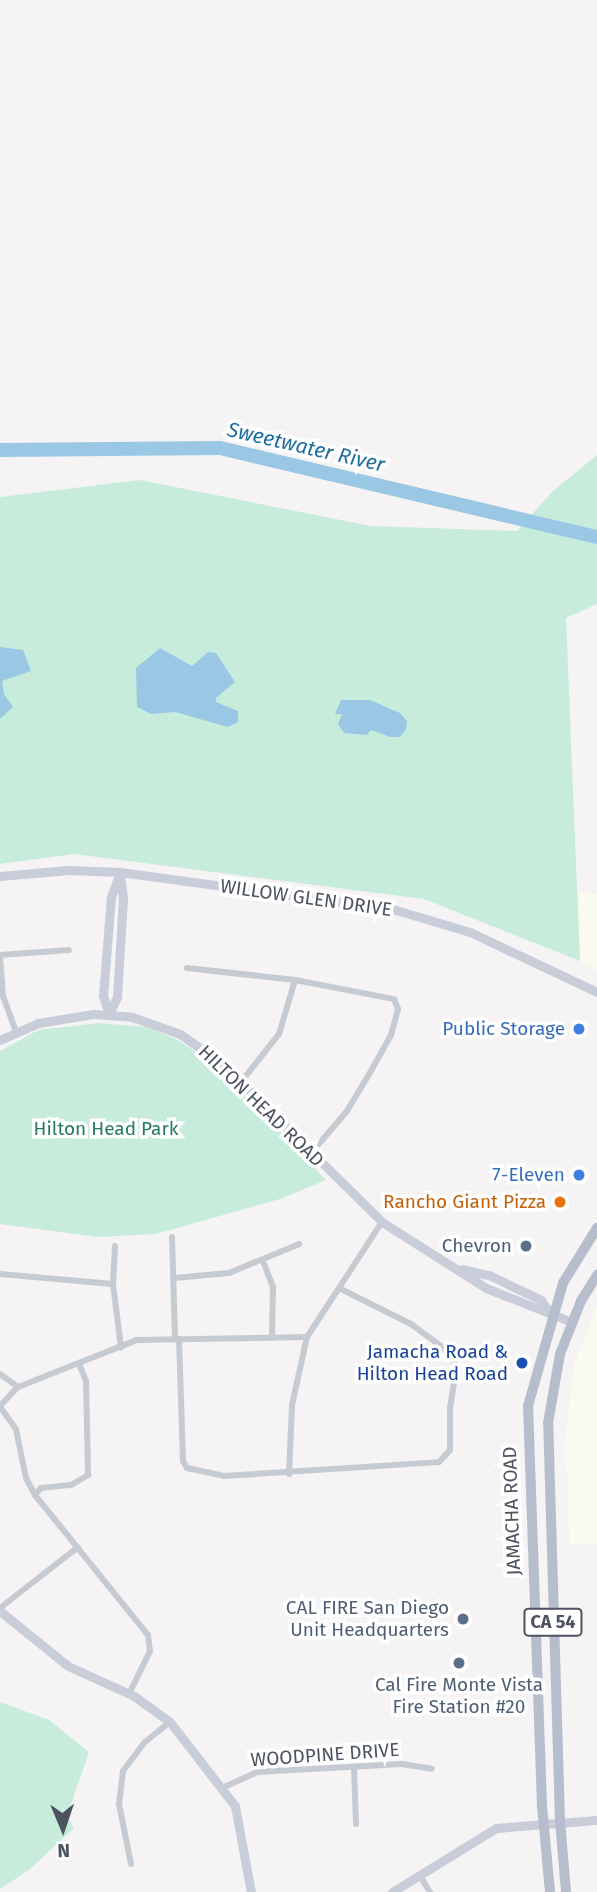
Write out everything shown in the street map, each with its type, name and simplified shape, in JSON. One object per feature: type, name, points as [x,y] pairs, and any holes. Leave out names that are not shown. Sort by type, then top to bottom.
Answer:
[{"type":"main road","name":"JAMACHA ROAD","points":[[550,1892],[542,1823],[526,1434],[528,1406],[551,1315],[563,1283],[597,1228]]},
{"type":"main road","name":"JAMACHA ROAD","points":[[566,1892],[559,1821],[548,1423],[561,1354],[572,1322],[597,1275]]},
{"type":"street","name":"WILLOW GLEN DRIVE","points":[[0,876],[69,870],[120,872],[416,915],[470,932],[597,992]]},
{"type":"street","points":[[109,1014],[103,996],[111,897],[120,872]]},
{"type":"street","points":[[16,1031],[3,996],[0,956],[69,950]]},
{"type":"street","points":[[187,968],[295,980],[386,995],[398,1009],[391,1035],[347,1111],[311,1153]]},
{"type":"street","points":[[242,1082],[279,1034],[295,980]]},
{"type":"street","name":"HILTON HEAD ROAD","points":[[0,1040],[16,1031],[61,1017],[109,1014],[147,1021],[180,1034],[242,1082],[382,1222],[486,1288],[572,1322]]},
{"type":"street","points":[[289,1474],[295,1382],[307,1337],[341,1289],[382,1222]]},
{"type":"street","points":[[172,1237],[183,1461],[187,1468],[224,1476],[289,1474],[439,1462],[450,1450],[450,1408],[456,1371],[453,1355],[411,1324],[341,1289]]},
{"type":"street","points":[[174,1278],[229,1273],[299,1244]]},
{"type":"street","points":[[115,1246],[113,1284],[121,1347]]},
{"type":"street","points":[[262,1261],[273,1287],[272,1338]]},
{"type":"street","points":[[0,1274],[113,1284]]},
{"type":"street","points":[[129,1694],[150,1651],[148,1635],[35,1495],[26,1478],[16,1429],[0,1406],[18,1387],[137,1340],[307,1337]]},
{"type":"street","points":[[35,1495],[41,1488],[71,1485],[88,1475],[86,1381],[79,1364]]},
{"type":"street","points":[[0,1374],[18,1387]]},
{"type":"street","points":[[78,1548],[0,1610],[68,1666],[129,1694],[170,1722],[224,1787],[235,1807],[246,1847],[251,1892]]},
{"type":"street","points":[[131,1864],[119,1804],[122,1771],[145,1742],[170,1722]]},
{"type":"street","name":"WOODPINE DRIVE","points":[[224,1787],[257,1772],[402,1764],[432,1769]]},
{"type":"street","points":[[354,1767],[356,1824]]},
{"type":"street","points":[[392,1892],[479,1835],[496,1828],[597,1820]]},
{"type":"street","points":[[420,1876],[430,1892]]},
{"type":"shaded area","points":[[579,893],[597,894],[597,970],[580,961]]},
{"type":"shaded area","points":[[597,1306],[597,1543],[569,1545],[568,1475],[563,1459],[574,1365]]},
{"type":"green space","points":[[597,455],[597,604],[566,618],[580,961],[424,899],[74,854],[0,864],[0,497],[140,480],[371,526],[517,531],[553,491]]},
{"type":"green space","name":"Hilton Head Park","points":[[99,1023],[146,1027],[176,1039],[216,1065],[326,1180],[280,1199],[156,1234],[98,1237],[0,1224],[0,1051],[38,1030]]},
{"type":"green space","points":[[0,1702],[49,1720],[89,1752],[67,1816],[74,1828],[29,1870],[0,1889]]},
{"type":"water","points":[[0,647],[23,650],[31,671],[2,681],[4,694],[13,707],[0,719]]},
{"type":"water","points":[[160,648],[192,666],[208,652],[216,653],[235,682],[216,698],[216,702],[238,711],[238,722],[228,727],[175,712],[151,714],[137,707],[136,668]]},
{"type":"water","points":[[341,700],[370,700],[400,713],[407,721],[406,729],[400,737],[390,737],[371,730],[367,735],[344,733],[338,724],[342,714],[335,714]]},
{"type":"waterway","name":"Sweetwater River","points":[[0,450],[220,448],[597,537]]},
{"type":"place","name":"Public Storage","points":[[579,1029]]},
{"type":"place","name":"7-Eleven","points":[[579,1175]]},
{"type":"place","name":"Rancho Giant Pizza","points":[[560,1202]]},
{"type":"place","name":"Chevron","points":[[526,1246]]},
{"type":"place","name":"Jamacha Road & Hilton Head Road","points":[[522,1363]]},
{"type":"place","name":"CAL FIRE San Diego Unit Headquarters","points":[[463,1619]]},
{"type":"place","name":"Cal Fire Monte Vista Fire Station #20","points":[[459,1663]]}]
